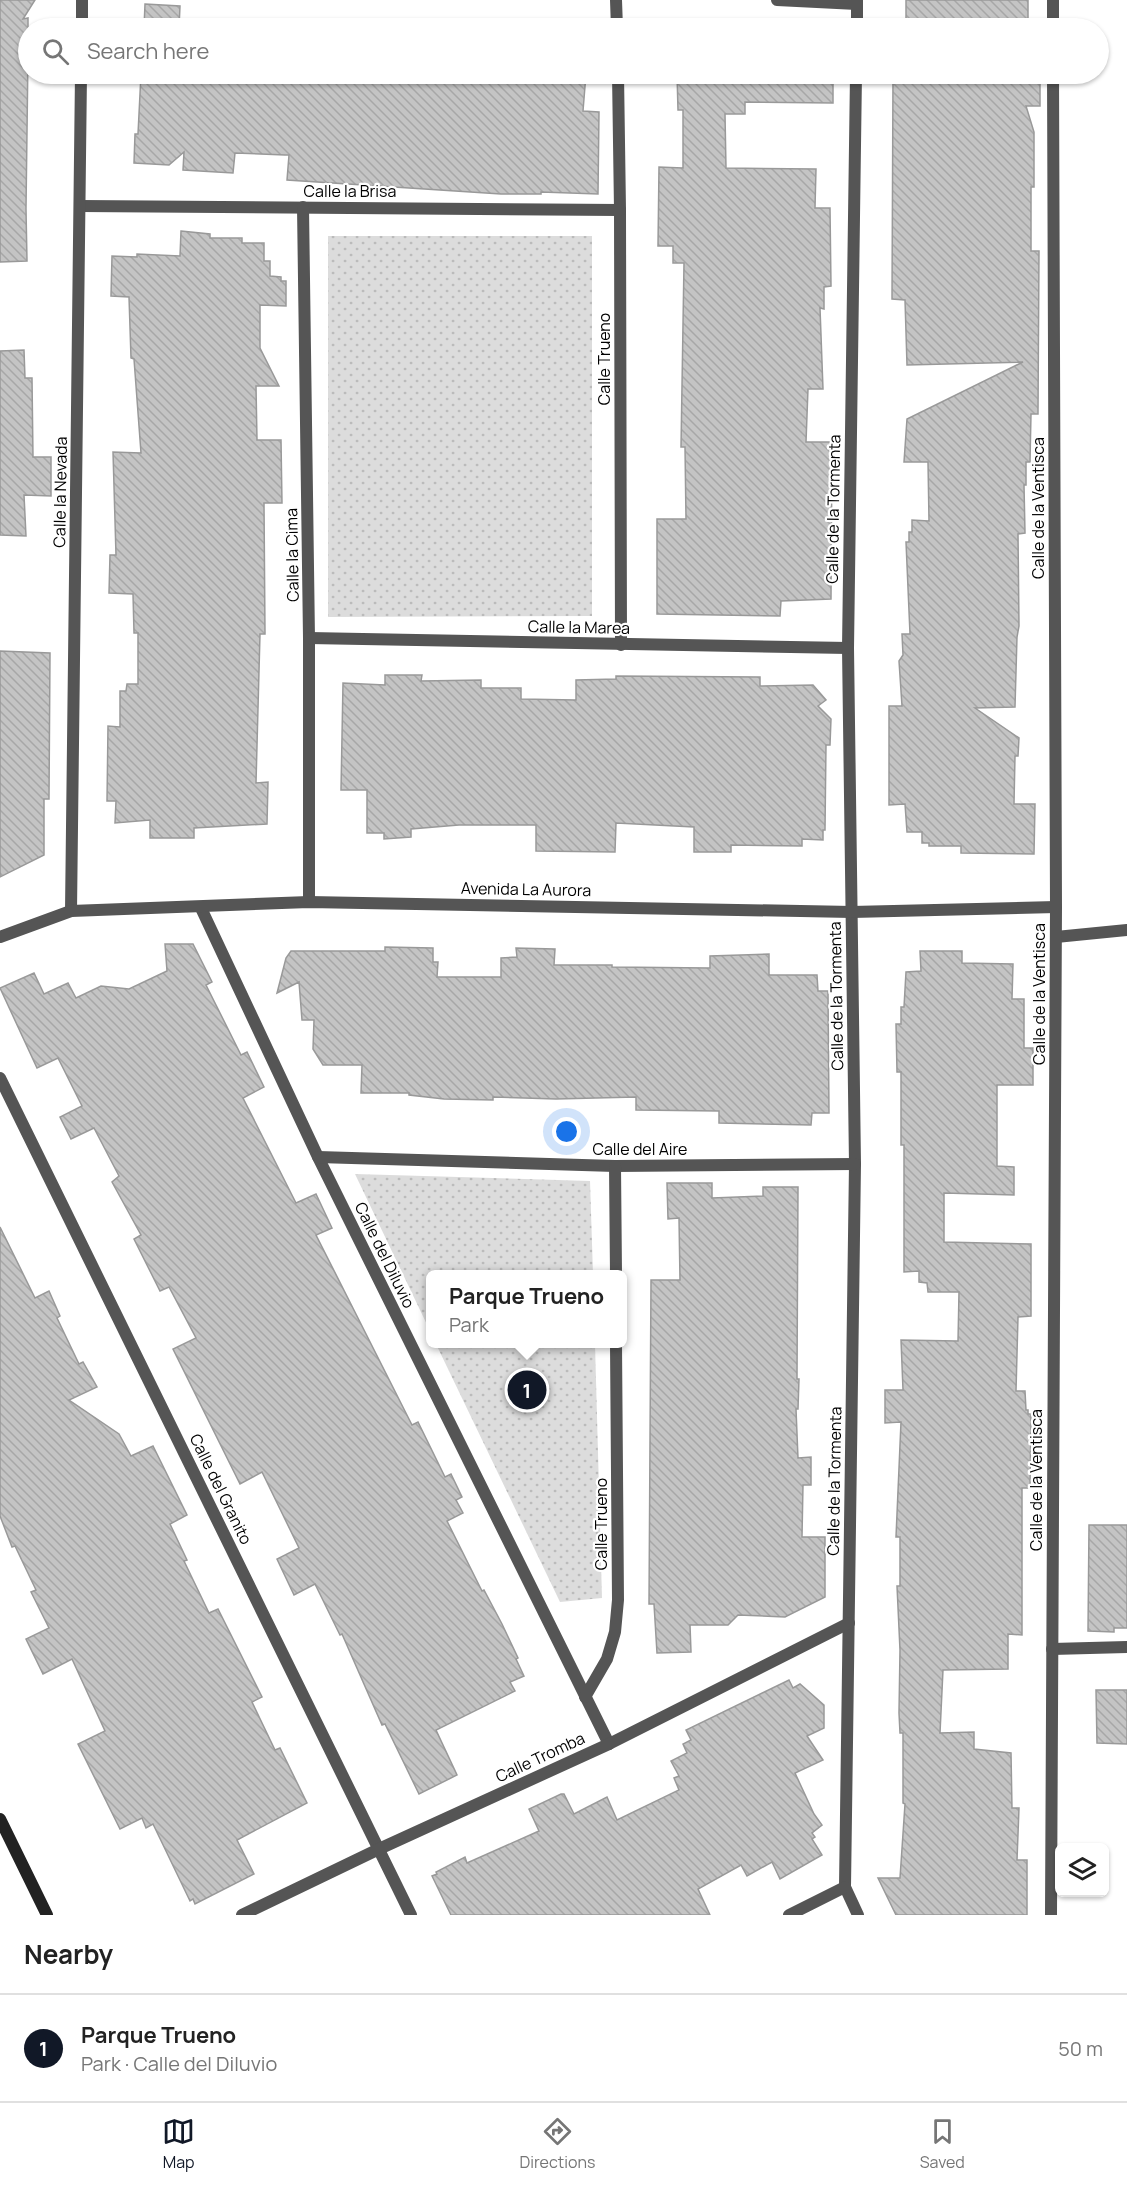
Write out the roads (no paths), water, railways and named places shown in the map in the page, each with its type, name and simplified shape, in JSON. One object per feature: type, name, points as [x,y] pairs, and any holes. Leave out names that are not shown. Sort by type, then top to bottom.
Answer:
[{"type":"main road","points":[[0,1819],[48,1915]]},
{"type":"street","points":[[82,0],[82,18]]},
{"type":"street","points":[[616,0],[617,18]]},
{"type":"street","points":[[777,0],[857,2],[857,18]]},
{"type":"street","points":[[1053,0],[1053,18]]},
{"type":"street","name":"Calle la Nevada","points":[[71,911],[81,84]]},
{"type":"street","name":"Calle Trueno","points":[[618,84],[621,645]]},
{"type":"street","name":"Calle de la Tormenta","points":[[856,84],[848,648],[855,1164],[845,1887],[858,1915]]},
{"type":"street","name":"Calle de la Ventisca","points":[[1051,1915],[1056,937],[1053,84]]},
{"type":"street","name":"Calle la Brisa","points":[[80,206],[620,210]]},
{"type":"street","name":"Calle la Cima","points":[[303,207],[309,638],[309,902]]},
{"type":"street","name":"Calle la Marea","points":[[309,638],[848,648]]},
{"type":"street","name":"Avenida La Aurora","points":[[0,937],[71,911],[201,908],[309,902],[852,912],[1056,907]]},
{"type":"street","name":"Calle del Diluvio","points":[[201,908],[318,1157],[609,1744]]},
{"type":"street","points":[[1056,937],[1127,930]]},
{"type":"street","name":"Calle del Granito","points":[[0,1078],[411,1915]]},
{"type":"street","name":"Calle del Aire","points":[[318,1157],[615,1166],[855,1164]]},
{"type":"street","points":[[615,1166],[616,1270]]},
{"type":"street","name":"Calle Trueno","points":[[585,1696],[607,1659],[615,1632],[618,1600],[616,1348]]},
{"type":"street","name":"Calle Tromba","points":[[242,1915],[379,1849],[609,1744],[849,1623]]},
{"type":"street","points":[[1052,1649],[1127,1647]]},
{"type":"street","points":[[789,1915],[845,1887]]},
{"type":"place","name":"Parque Trueno","points":[[527,1390]]}]
